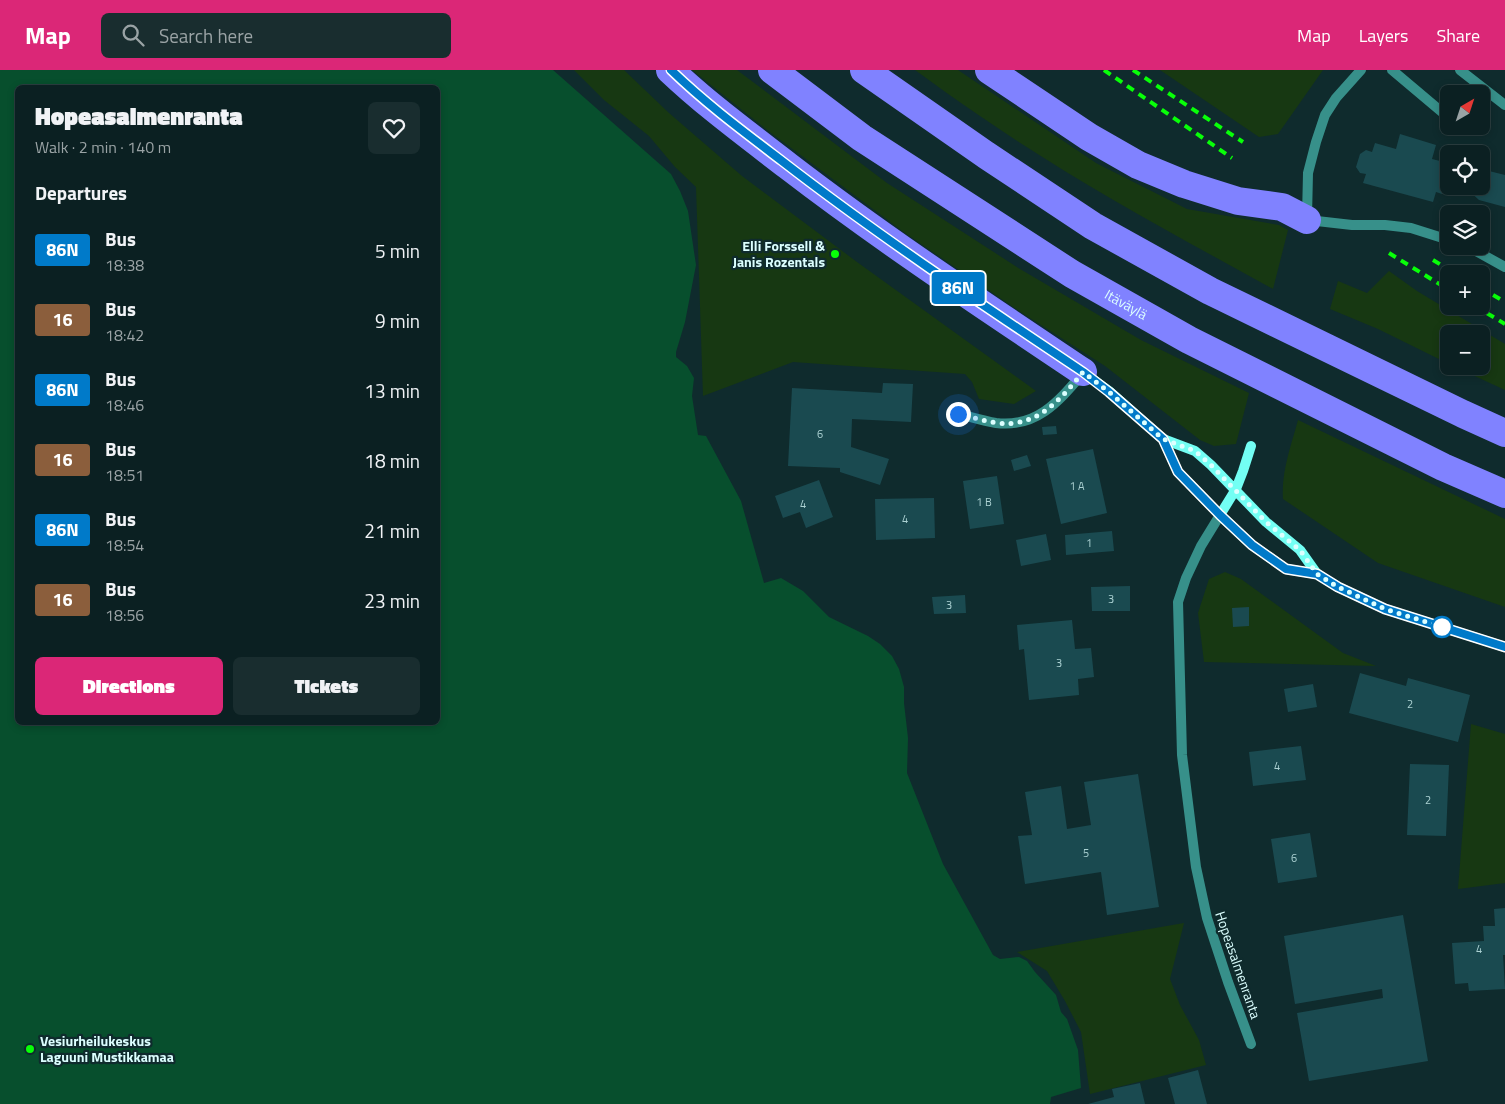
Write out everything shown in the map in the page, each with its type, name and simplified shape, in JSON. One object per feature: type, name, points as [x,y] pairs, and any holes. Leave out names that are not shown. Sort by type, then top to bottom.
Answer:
[{"type":"highway","points":[[670,70],[725,117],[821,191],[915,258],[1083,372]]},
{"type":"highway","name":"Itäväylä","points":[[772,70],[862,138],[1072,274],[1189,340],[1443,467],[1505,494]]},
{"type":"highway","points":[[864,70],[986,155],[1094,226],[1210,290],[1505,433]]},
{"type":"highway","points":[[989,70],[1089,137],[1138,164],[1184,184],[1238,201],[1282,207],[1307,225]]},
{"type":"main road","points":[[1083,372],[1163,439],[1195,451],[1236,489],[1266,522],[1300,550],[1317,574]]},
{"type":"main road","points":[[1163,439],[1178,472],[1252,545],[1286,569],[1317,574],[1338,587],[1385,609],[1505,647]]},
{"type":"main road","points":[[1220,515],[1236,489],[1251,446]]},
{"type":"street","points":[[1361,70],[1336,98],[1326,115],[1316,142],[1308,173],[1307,225],[1385,225],[1411,228],[1440,237]]},
{"type":"street","points":[[1392,70],[1440,110]]},
{"type":"street","points":[[1460,70],[1505,105]]},
{"type":"street","points":[[1483,255],[1505,267]]},
{"type":"street","points":[[958,414],[996,423],[1026,421],[1042,414],[1054,404],[1083,372]]},
{"type":"street","name":"Hopeasalmenranta","points":[[1220,515],[1201,546],[1186,578],[1178,602],[1182,755],[1196,867],[1207,918],[1251,1044]]},
{"type":"shaded area","points":[[0,70],[553,70],[671,174],[688,211],[696,265],[676,357],[687,366],[694,378],[692,396],[698,435],[706,436],[741,501],[764,583],[781,578],[803,591],[829,617],[880,644],[892,656],[899,669],[904,687],[908,738],[907,773],[943,864],[993,955],[1000,959],[1019,957],[1027,961],[1056,995],[1061,1012],[1067,1019],[1078,1050],[1081,1088],[1051,1097],[1050,1104],[0,1104]]},
{"type":"shaded area","points":[[574,70],[624,70],[669,113],[742,176],[857,262],[1036,391],[1014,404],[979,399],[972,382],[965,374],[793,362],[703,396],[696,187],[675,167],[649,136],[604,100]]},
{"type":"shaded area","points":[[692,70],[737,70],[887,183],[1020,269],[1141,340],[1249,393],[1236,444],[1214,446],[1200,440],[1105,366],[1019,311],[905,233],[767,130]]},
{"type":"shaded area","points":[[915,70],[958,70],[1096,163],[1187,209],[1279,225],[1288,230],[1273,289],[1198,248],[1049,161],[969,109]]},
{"type":"shaded area","points":[[1160,70],[1323,70],[1278,134],[1259,137]]},
{"type":"shaded area","points":[[1389,271],[1440,305],[1440,315],[1457,315],[1473,325],[1440,325],[1440,360],[1378,329],[1330,309],[1338,281],[1367,293]]},
{"type":"shaded area","points":[[1490,335],[1505,344],[1505,390],[1472,375],[1490,375]]},
{"type":"shaded area","points":[[1298,420],[1505,519],[1505,607],[1378,563],[1283,499],[1285,469]]},
{"type":"shaded area","points":[[1225,572],[1241,579],[1343,653],[1376,666],[1204,662],[1198,613],[1209,579]]},
{"type":"shaded area","points":[[1471,724],[1505,734],[1505,883],[1458,889]]},
{"type":"shaded area","points":[[1184,923],[1170,979],[1180,1005],[1199,1040],[1206,1065],[1090,1094],[1081,1032],[1047,971],[1017,952]]},
{"type":"building","points":[[1400,134],[1436,145],[1432,159],[1440,161],[1440,193],[1436,192],[1433,202],[1363,183],[1366,174],[1360,173],[1356,167],[1360,154],[1366,150],[1372,152],[1375,143],[1396,149]]},
{"type":"building","points":[[1490,171],[1505,175],[1505,207],[1479,200],[1474,195],[1490,195]]},
{"type":"building","points":[[883,383],[913,384],[911,422],[852,419],[851,447],[889,459],[880,485],[840,472],[840,468],[788,466],[792,388],[882,393]]},
{"type":"building","points":[[1056,426],[1057,434],[1043,435],[1042,427]]},
{"type":"building","points":[[1093,449],[1107,513],[1061,524],[1046,459]]},
{"type":"building","points":[[1027,455],[1031,466],[1014,471],[1011,460]]},
{"type":"building","points":[[997,476],[1004,524],[970,529],[963,481]]},
{"type":"building","points":[[819,480],[833,517],[806,528],[800,512],[783,518],[775,496]]},
{"type":"building","points":[[934,498],[935,538],[876,540],[875,499]]},
{"type":"building","points":[[1112,531],[1114,551],[1066,555],[1065,535]]},
{"type":"building","points":[[1046,534],[1051,560],[1021,566],[1016,540]]},
{"type":"building","points":[[1130,586],[1130,611],[1092,611],[1091,587]]},
{"type":"building","points":[[965,595],[966,613],[934,614],[932,597]]},
{"type":"building","points":[[1249,607],[1249,626],[1233,627],[1232,608]]},
{"type":"building","points":[[1072,620],[1075,649],[1091,648],[1094,677],[1078,679],[1079,695],[1029,700],[1024,649],[1019,650],[1017,625]]},
{"type":"building","points":[[1360,673],[1406,686],[1408,678],[1470,695],[1458,742],[1349,713]]},
{"type":"building","points":[[1313,684],[1317,707],[1288,712],[1284,689]]},
{"type":"building","points":[[1301,746],[1306,780],[1253,786],[1249,752]]},
{"type":"building","points":[[1410,764],[1449,765],[1446,836],[1407,835]]},
{"type":"building","points":[[1138,774],[1159,907],[1107,915],[1101,872],[1025,884],[1018,836],[1032,835],[1025,792],[1061,786],[1067,829],[1091,825],[1084,782]]},
{"type":"building","points":[[1310,833],[1317,877],[1278,883],[1271,839]]},
{"type":"building","points":[[1505,908],[1505,955],[1503,955],[1505,989],[1469,991],[1468,983],[1455,984],[1452,943],[1484,941],[1483,926],[1495,926],[1494,909]]},
{"type":"building","points":[[1403,915],[1428,1061],[1309,1081],[1297,1013],[1383,998],[1382,989],[1295,1004],[1284,936]]},
{"type":"building","points":[[1198,1070],[1207,1104],[1175,1104],[1168,1078]]},
{"type":"building","points":[[1140,1083],[1145,1104],[1088,1104],[1114,1097],[1112,1089]]},
{"type":"railway","points":[[1104,70],[1232,158]]},
{"type":"railway","points":[[1133,70],[1243,142]]},
{"type":"railway","points":[[1389,253],[1440,284]]},
{"type":"railway","points":[[1433,260],[1441,265]]},
{"type":"railway","points":[[1490,293],[1505,302]]},
{"type":"railway","points":[[1490,315],[1505,324]]},
{"type":"bus line","name":"86N","points":[[671,70],[725,117],[821,191],[915,258],[1083,372],[1130,409],[1163,439],[1178,472],[1220,515],[1266,556],[1286,569],[1317,574],[1338,587],[1385,609],[1505,647]]},
{"type":"place","name":"Elli Forssell & Janis Rozentals","points":[[835,254]]},
{"type":"place","name":"Vesiurheilukeskus Laguuni Mustikkamaa","points":[[30,1049]]},
{"type":"route","points":[[958,414],[996,423],[1026,421],[1042,414],[1054,404],[1067,392],[1083,372],[1130,409],[1163,439],[1195,451],[1236,489],[1266,522],[1300,550],[1317,574],[1338,587],[1385,609],[1442,627]]}]
